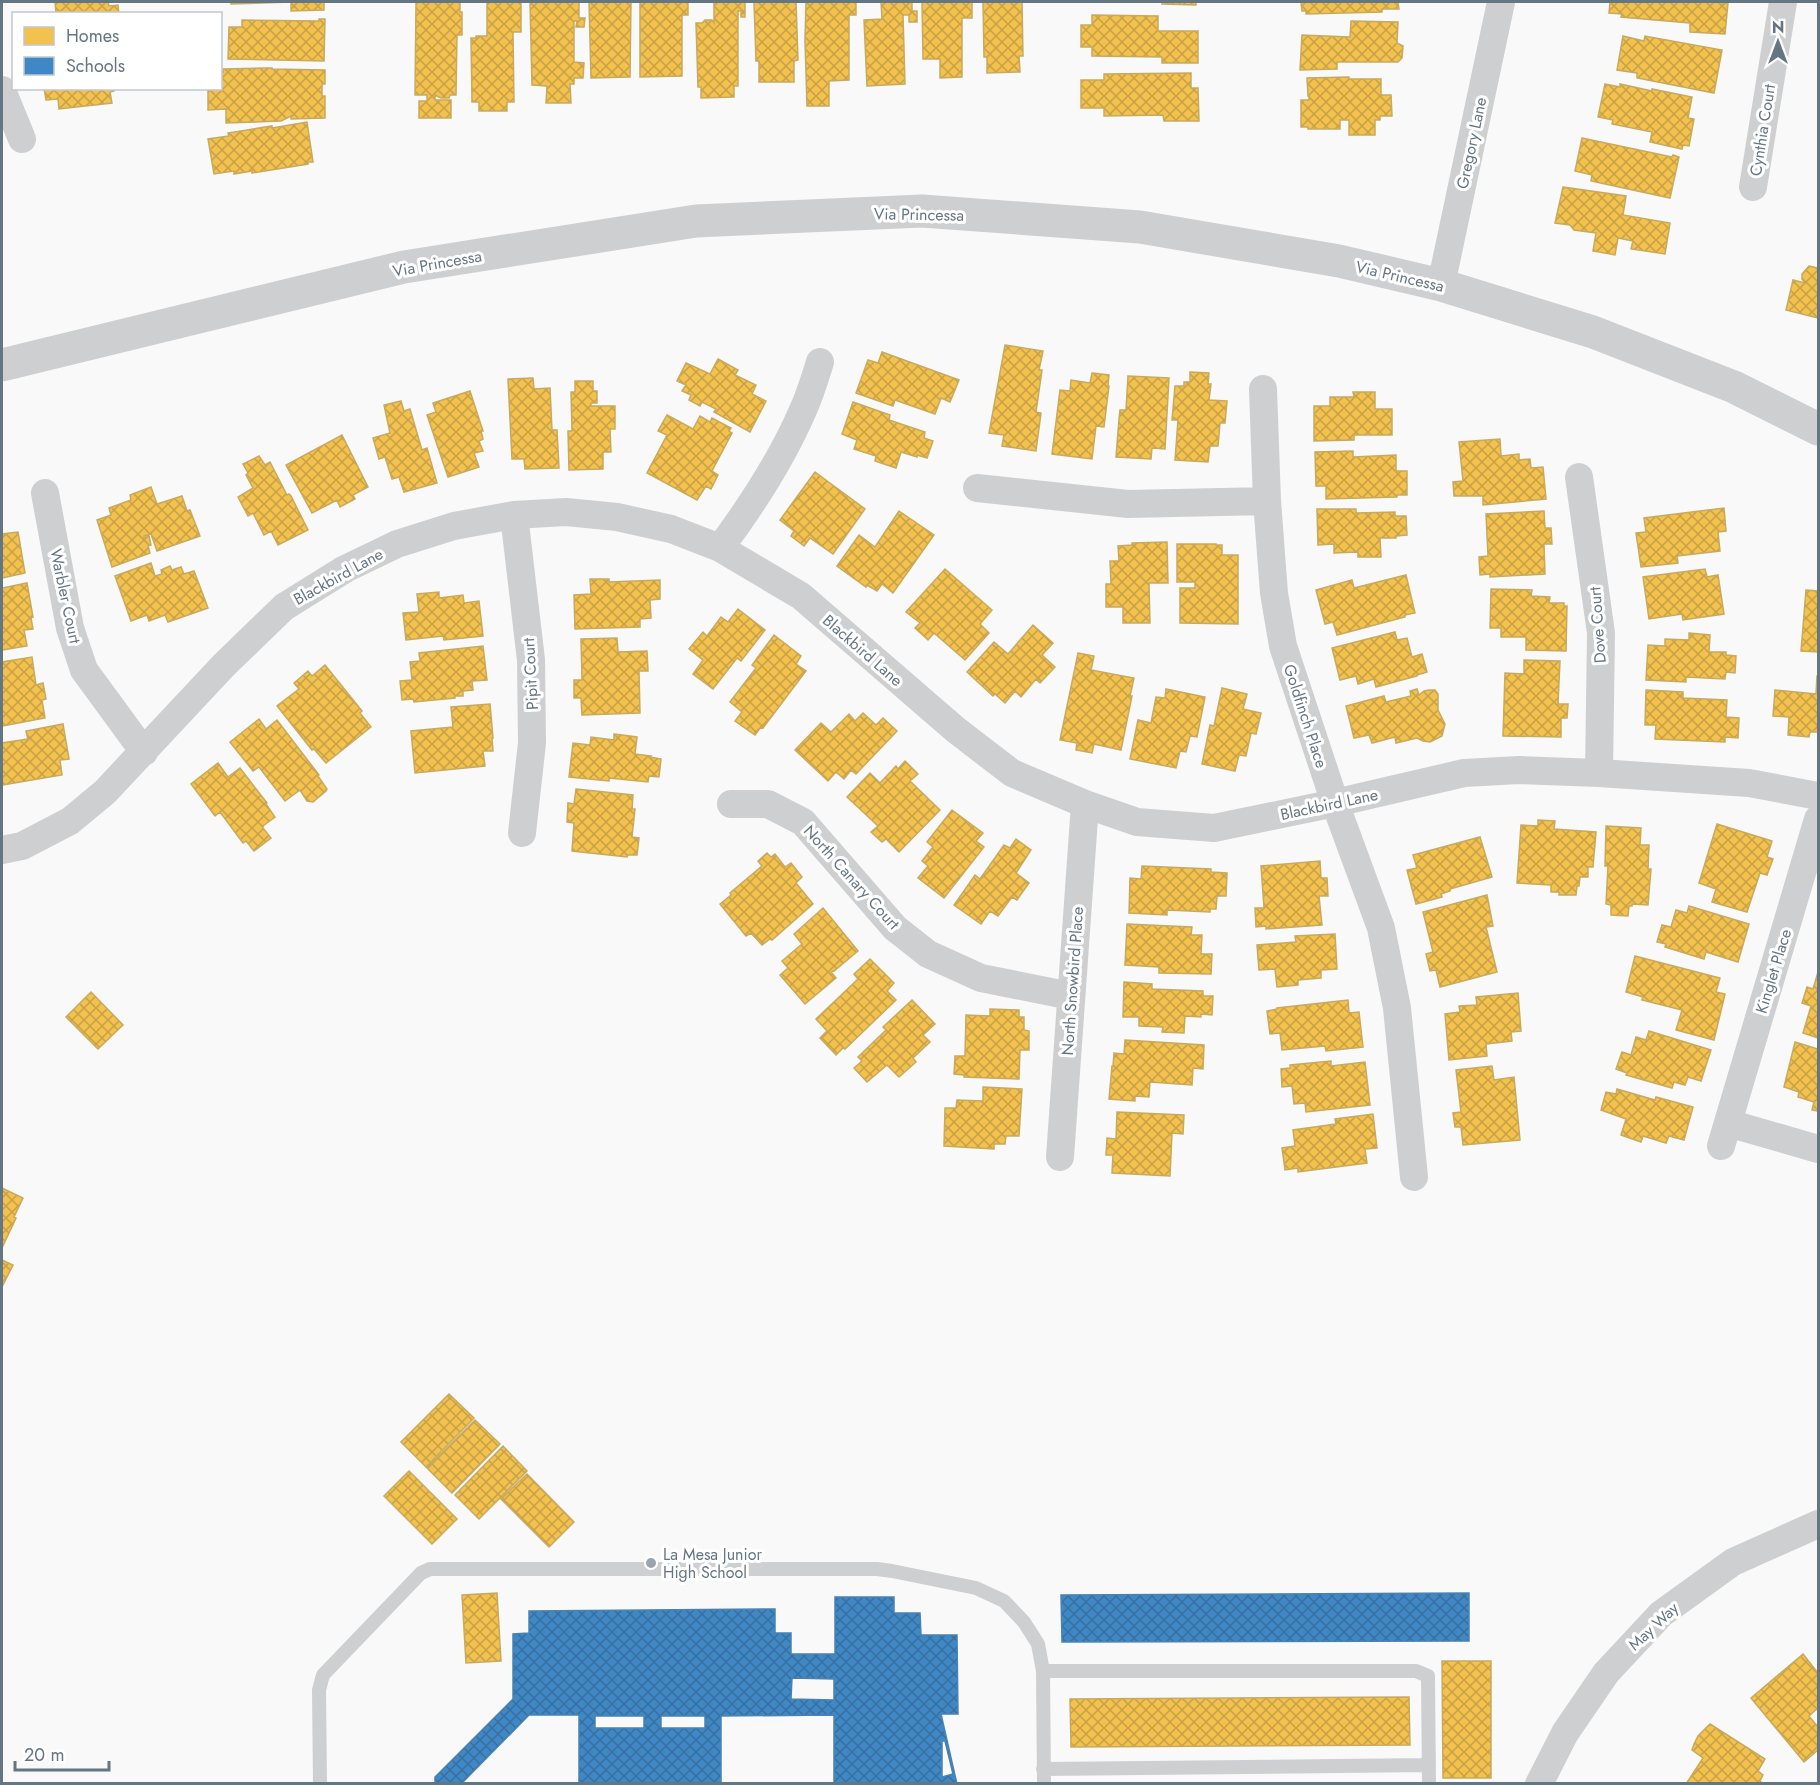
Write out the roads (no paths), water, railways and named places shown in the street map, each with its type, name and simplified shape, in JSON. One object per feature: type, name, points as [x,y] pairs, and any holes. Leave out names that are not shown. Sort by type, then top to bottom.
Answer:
[{"type":"street","name":"Gregory Lane","points":[[1441,285],[1501,2]]},
{"type":"street","name":"Cynthia Court","points":[[1753,187],[1783,2]]},
{"type":"street","points":[[2,90],[22,139]]},
{"type":"street","name":"Via Princessa","points":[[2,366],[404,267],[696,221],[922,211],[1140,227],[1339,261],[1441,285],[1593,332],[1734,387],[1818,429]]},
{"type":"street","points":[[720,548],[737,526],[785,449],[805,408],[820,362]]},
{"type":"street","name":"Goldfinch Place","points":[[1263,389],[1266,501],[1274,593],[1283,646],[1335,803],[1381,928],[1397,1008],[1414,1177]]},
{"type":"street","name":"Dove Court","points":[[1579,477],[1601,633],[1599,773]]},
{"type":"street","points":[[977,488],[1128,504],[1266,501]]},
{"type":"street","name":"Warbler Court","points":[[45,493],[70,628],[84,670],[144,752]]},
{"type":"street","name":"Blackbird Lane","points":[[2,850],[22,846],[70,821],[105,792],[224,665],[284,607],[345,568],[397,544],[454,526],[514,515],[566,512],[617,517],[671,529],[720,548],[801,597],[956,730],[1012,773],[1084,804],[1137,822],[1214,828],[1464,773],[1519,770],[1749,783],[1818,796]]},
{"type":"street","name":"Pipit Court","points":[[514,515],[531,660],[532,743],[522,834]]},
{"type":"street","name":"North Canary Court","points":[[731,804],[768,804],[803,822],[895,928],[928,954],[981,978],[1071,996]]},
{"type":"street","name":"North Snowbird Place","points":[[1060,1157],[1084,804]]},
{"type":"street","name":"Kinglet Place","points":[[1818,819],[1725,1135],[1818,1149]]},
{"type":"street","name":"May Way","points":[[1539,1784],[1565,1733],[1606,1673],[1661,1614],[1733,1562],[1818,1524]]},
{"type":"lane","points":[[320,1784],[319,1690],[323,1675],[421,1573],[430,1569],[877,1569],[892,1571],[976,1588],[1004,1601],[1024,1622],[1038,1644],[1042,1671],[1043,1776],[1429,1765]]},
{"type":"lane","points":[[1042,1671],[1416,1671],[1428,1676],[1429,1784]]},
{"type":"place","name":"La Mesa Junior High School","points":[[651,1563]]}]
